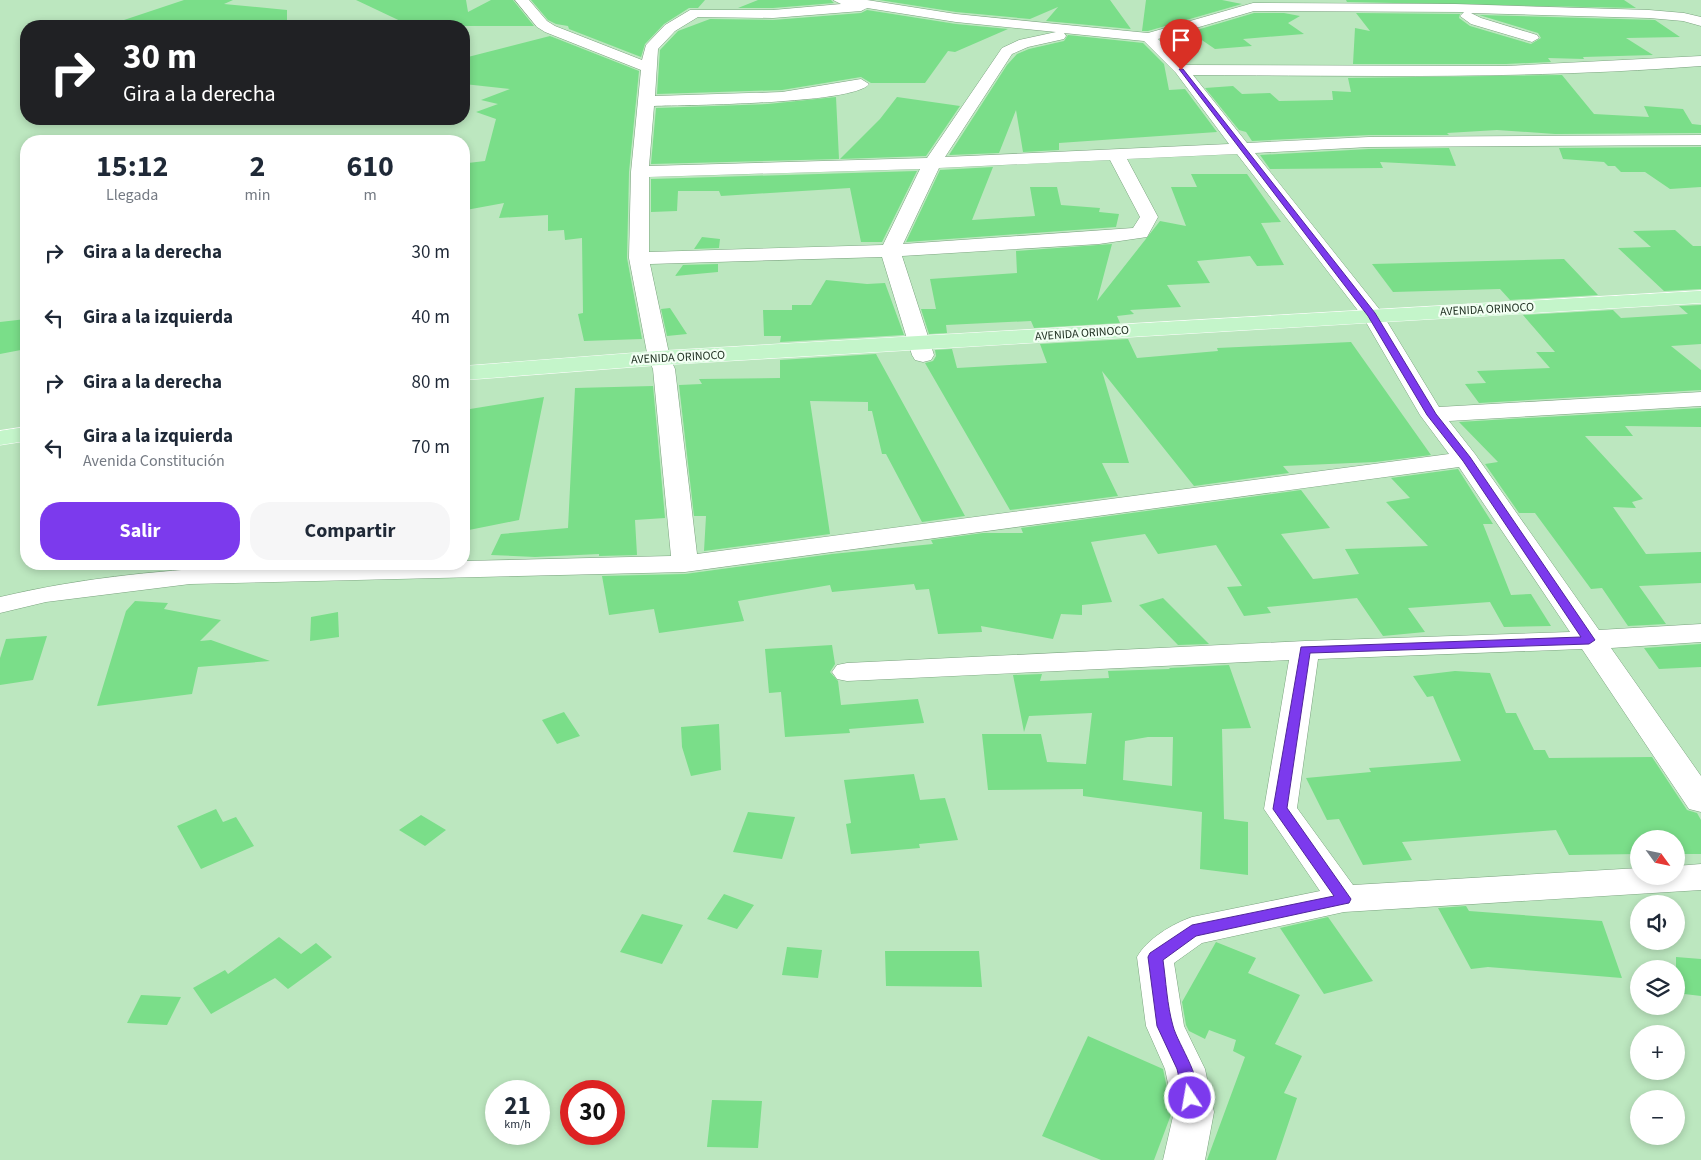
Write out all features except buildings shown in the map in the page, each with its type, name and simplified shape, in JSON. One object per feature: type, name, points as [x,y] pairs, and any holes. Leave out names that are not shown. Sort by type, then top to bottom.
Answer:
[{"type":"main road","name":"AVENIDA ORINOCO","points":[[470,373],[921,349],[1375,321],[1701,297]]},
{"type":"main road","name":"AVENIDA ORINOCO","points":[[1375,321],[1701,307]]},
{"type":"main road","name":"AVENIDA ORINOCO","points":[[470,383],[661,364]]},
{"type":"main road","points":[[0,438],[20,435]]},
{"type":"street","points":[[522,0],[542,24],[550,29],[649,68]]},
{"type":"street","points":[[840,0],[956,18],[1148,37],[1253,7],[1452,4],[1649,14],[1701,22]]},
{"type":"street","points":[[1452,4],[1476,21],[1532,38]]},
{"type":"street","points":[[685,564],[661,364],[639,258],[640,172],[651,48],[670,28],[696,13],[773,14],[878,6]]},
{"type":"street","points":[[956,18],[995,43],[1024,43],[1058,36],[1109,33]]},
{"type":"street","points":[[1148,37],[1181,70],[1375,321],[1432,415],[1466,459],[1701,802]]},
{"type":"street","points":[[921,349],[890,251],[932,163],[995,43]]},
{"type":"street","points":[[1181,70],[1450,72],[1548,70],[1701,61]]},
{"type":"street","points":[[647,101],[832,92],[861,84]]},
{"type":"street","points":[[640,172],[932,163],[1369,142],[1701,140]]},
{"type":"street","points":[[639,258],[890,251],[1099,238],[1140,232],[1149,217],[1116,154]]},
{"type":"street","points":[[1432,415],[1701,398]]},
{"type":"street","points":[[470,569],[685,564],[1466,459]]},
{"type":"street","points":[[0,605],[46,594],[190,576],[438,570]]},
{"type":"street","points":[[846,672],[1305,650],[1589,640],[1701,633]]},
{"type":"street","points":[[1305,650],[1280,809],[1344,899]]},
{"type":"street","points":[[1184,1160],[1194,1112],[1185,1069],[1165,1026],[1155,957],[1192,931],[1344,899],[1701,877]]},
{"type":"route","points":[[1181,70],[1372,315],[1432,415],[1466,459],[1589,640],[1305,650],[1280,809],[1344,899],[1192,931],[1155,957],[1165,1026],[1185,1069],[1190,1098]]}]
